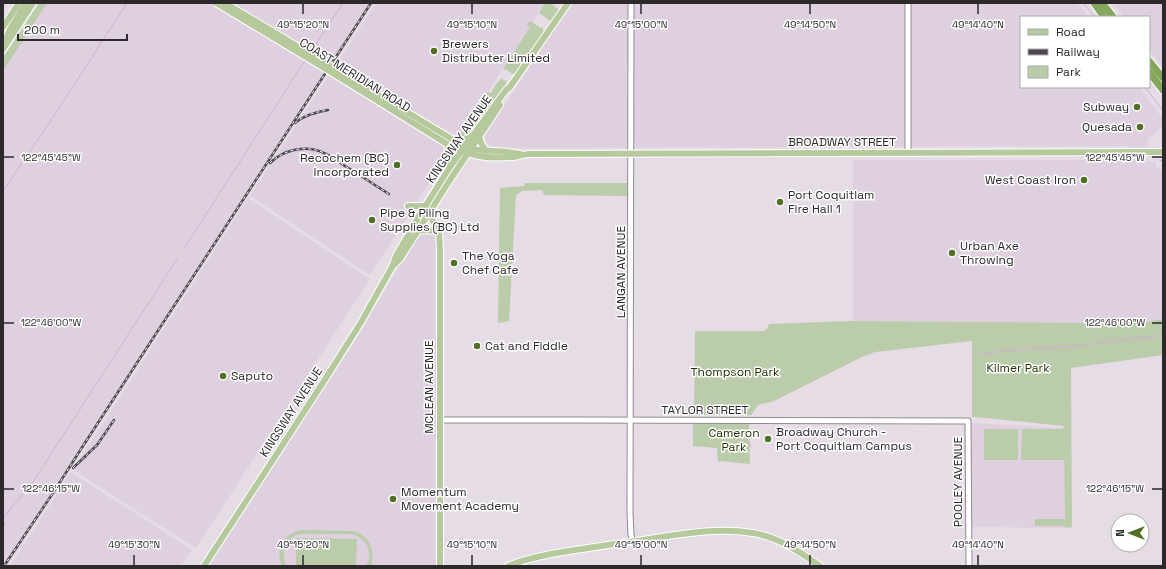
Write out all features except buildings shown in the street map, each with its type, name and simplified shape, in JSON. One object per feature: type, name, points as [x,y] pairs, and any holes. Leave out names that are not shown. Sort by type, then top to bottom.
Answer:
[{"type":"highway","points":[[1094,3],[1103,16]]},
{"type":"highway","points":[[1102,3],[1112,16]]},
{"type":"highway","points":[[1150,62],[1163,78]]},
{"type":"highway","points":[[1150,73],[1163,90]]},
{"type":"main road","points":[[3,27],[19,3]]},
{"type":"main road","points":[[3,46],[10,29],[26,3]]},
{"type":"main road","points":[[3,49],[33,3]]},
{"type":"main road","name":"COAST MERIDIAN ROAD","points":[[216,3],[455,141],[466,150]]},
{"type":"main road","name":"COAST MERIDIAN ROAD","points":[[226,3],[447,144],[466,150]]},
{"type":"main road","name":"KINGSWAY AVENUE","points":[[392,267],[400,259],[424,221],[428,208],[450,167],[466,150],[506,90],[510,87],[568,3]]},
{"type":"main road","points":[[455,141],[476,136],[486,151]]},
{"type":"main road","points":[[447,144],[451,156],[450,167]]},
{"type":"main road","name":"KINGSWAY AVENUE","points":[[204,566],[360,324],[419,216],[428,208],[461,163],[466,150]]},
{"type":"main road","name":"BROADWAY STREET","points":[[466,150],[478,157],[512,157],[522,154]]},
{"type":"main road","name":"BROADWAY STREET","points":[[466,150],[513,152],[522,154],[1163,152]]},
{"type":"main road","points":[[461,163],[478,157]]},
{"type":"main road","points":[[408,206],[428,208],[439,232],[440,239]]},
{"type":"main road","points":[[419,216],[430,225],[440,239]]},
{"type":"main road","points":[[417,231],[434,231]]},
{"type":"main road","name":"MCLEAN AVENUE","points":[[440,239],[440,566]]},
{"type":"main road","points":[[508,566],[527,559],[585,548],[664,536],[719,531],[753,533],[768,537],[786,545],[820,566]]},
{"type":"street","name":"LANGAN AVENUE","points":[[631,3],[630,513],[631,536],[633,541]]},
{"type":"street","points":[[908,3],[908,153]]},
{"type":"street","name":"TAYLOR STREET","points":[[441,420],[968,421]]},
{"type":"street","name":"POOLEY AVENUE","points":[[968,421],[969,566]]},
{"type":"shaded area","points":[[43,3],[373,3],[188,285],[7,566],[3,566],[3,65]]},
{"type":"shaded area","points":[[376,3],[545,3],[370,275],[250,196]]},
{"type":"shaded area","points":[[572,3],[1076,3],[1085,12],[1087,16],[1020,16],[1020,88],[1140,88],[1163,119],[1163,126],[1148,139],[1148,147],[497,148],[485,143],[485,135]]},
{"type":"shaded area","points":[[1113,3],[1163,3],[1163,68],[1150,50],[1150,16],[1123,16]]},
{"type":"shaded area","points":[[853,160],[1145,160],[1146,162],[1156,162],[1156,167],[1163,171],[1163,319],[1140,323],[853,321]]},
{"type":"shaded area","points":[[248,198],[370,279],[196,548],[73,470]]},
{"type":"shaded area","points":[[420,233],[433,234],[436,240],[437,248],[437,566],[209,566],[358,336]]},
{"type":"shaded area","points":[[971,423],[1064,428],[1065,528],[972,527]]},
{"type":"shaded area","points":[[71,472],[192,550],[181,566],[10,566]]},
{"type":"green space","points":[[39,3],[47,3],[3,71],[3,58]]},
{"type":"green space","points":[[545,3],[550,3],[559,10],[555,18],[552,20],[548,20],[539,13]]},
{"type":"green space","points":[[533,22],[541,28],[542,27],[544,34],[517,73],[512,74],[506,69],[503,69],[530,27],[526,24]]},
{"type":"green space","points":[[502,78],[504,81],[506,80],[505,85],[497,100],[469,135],[458,138],[488,92],[491,93]]},
{"type":"green space","points":[[525,183],[627,183],[627,196],[544,195],[542,190],[522,191],[516,195],[509,321],[498,323],[500,188],[524,186]]},
{"type":"green space","points":[[1163,319],[1163,355],[1071,368],[1072,527],[1035,526],[1035,519],[1065,519],[1064,460],[1021,460],[1022,429],[1063,429],[1064,426],[972,417],[972,341],[875,352],[774,401],[758,405],[751,415],[694,415],[695,331],[763,331],[767,329],[769,324],[851,321],[1140,323]]},
{"type":"green space","name":"Cameron Park","points":[[693,423],[749,423],[750,464],[718,462],[717,448],[693,446]]},
{"type":"green space","points":[[984,429],[1018,429],[1018,460],[984,460]]},
{"type":"green space","points":[[302,530],[353,531],[359,533],[367,540],[372,549],[373,554],[371,566],[366,566],[369,556],[368,547],[362,539],[357,536],[352,534],[300,534],[290,539],[287,543],[284,556],[287,566],[282,566],[280,560],[280,548],[282,543],[285,538]]},
{"type":"green space","points":[[296,538],[357,539],[356,566],[296,566]]},
{"type":"waterway","points":[[3,191],[48,125],[127,3]]},
{"type":"waterway","points":[[311,52],[343,3]]},
{"type":"waterway","points":[[1083,3],[1094,16]]},
{"type":"waterway","points":[[185,247],[306,59]]},
{"type":"waterway","points":[[1146,88],[1163,111]]},
{"type":"waterway","points":[[1159,160],[1163,161]]},
{"type":"waterway","points":[[3,518],[33,482],[177,259]]},
{"type":"waterway","points":[[978,354],[1036,348],[1066,347],[1163,335]]},
{"type":"waterway","points":[[741,425],[751,447]]},
{"type":"waterway","points":[[3,521],[5,524],[3,528]]},
{"type":"railway","points":[[4,566],[371,3]]},
{"type":"railway","points":[[295,123],[310,114],[328,110]]},
{"type":"railway","points":[[270,163],[275,158],[295,150],[317,150],[331,156],[389,194]]},
{"type":"railway","points":[[73,468],[97,445],[114,420]]},
{"type":"place","name":"Brewers Distributer Limited","points":[[434,51]]},
{"type":"place","name":"Subway","points":[[1137,107]]},
{"type":"place","name":"Quesada","points":[[1140,127]]},
{"type":"place","name":"Recochem (BC) Incorporated","points":[[397,165]]},
{"type":"place","name":"West Coast Iron","points":[[1084,180]]},
{"type":"place","name":"Port Coquitlam Fire Hall 1","points":[[780,202]]},
{"type":"place","name":"Pipe & Piling Supplies (BC) Ltd","points":[[372,220]]},
{"type":"place","name":"Urban Axe Throwing","points":[[952,253]]},
{"type":"place","name":"The Yoga Chef Cafe","points":[[454,263]]},
{"type":"place","name":"Cat and Fiddle","points":[[477,346]]},
{"type":"place","name":"Saputo","points":[[223,376]]},
{"type":"place","name":"Broadway Church - Port Coquitlam Campus","points":[[768,439]]},
{"type":"place","name":"Momentum Movement Academy","points":[[393,499]]},
{"type":"park label","name":"Kilmer Park","points":[[1018,368]]},
{"type":"park label","name":"Thompson Park","points":[[735,372]]}]
